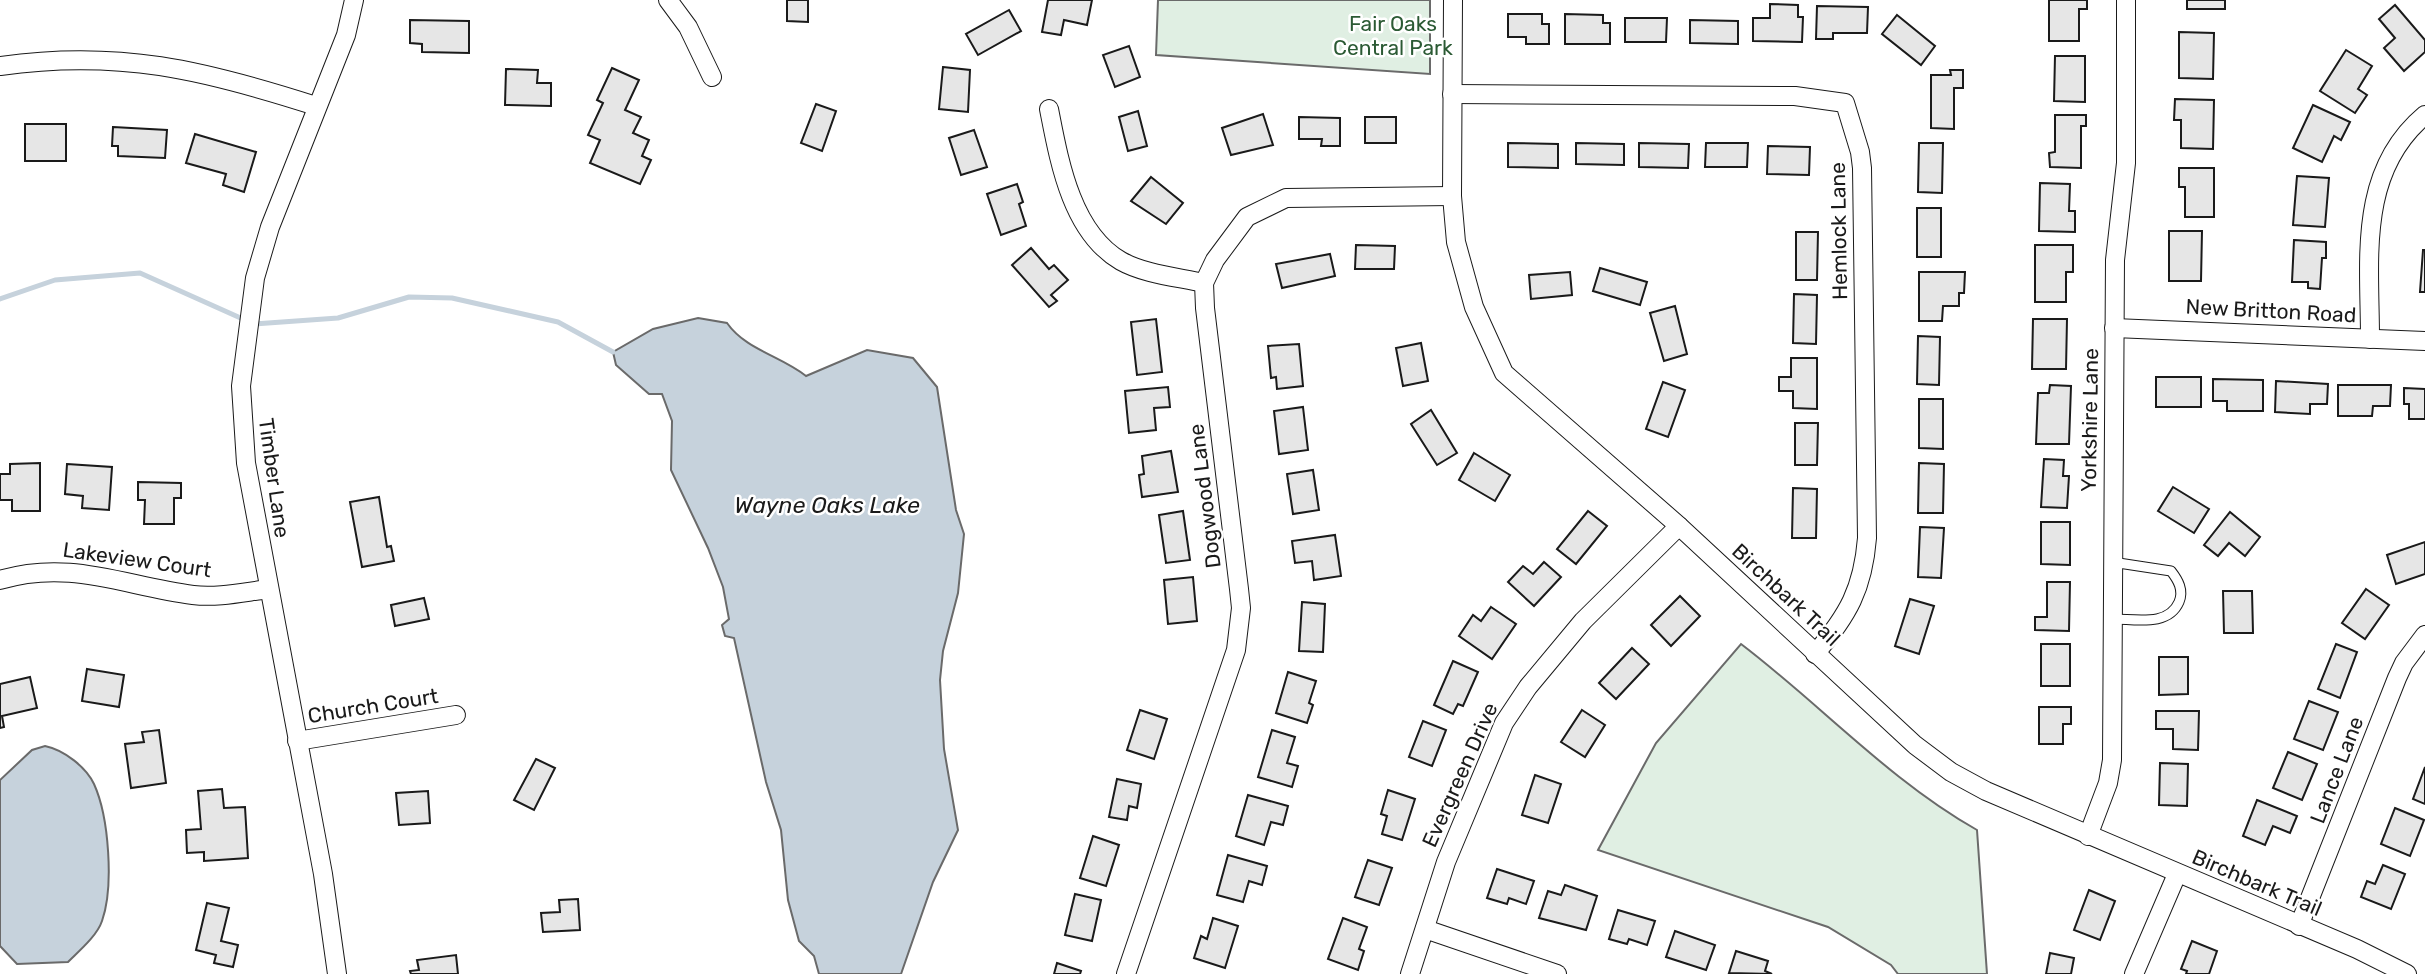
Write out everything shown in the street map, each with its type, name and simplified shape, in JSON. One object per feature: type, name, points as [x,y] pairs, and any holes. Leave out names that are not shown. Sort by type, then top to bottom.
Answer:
[{"type":"street","name":"Timber Lane","points":[[337,974],[323,874],[246,463],[242,422],[246,334],[255,278],[270,227],[346,35],[354,0]]},
{"type":"street","points":[[668,0],[688,27],[712,77]]},
{"type":"street","name":"Birchbark Trail","points":[[1453,0],[1452,196],[1456,242],[1465,281],[1504,373],[1679,526],[1915,745],[1951,772],[2088,836],[2404,973]]},
{"type":"street","name":"Yorkshire Lane","points":[[2088,836],[2108,783],[2112,760],[2115,260],[2126,163],[2126,0]]},
{"type":"street","points":[[0,66],[74,59],[149,63],[234,80],[316,106]]},
{"type":"street","name":"Hemlock Lane","points":[[1452,94],[1795,96],[1845,103],[1862,168],[1867,538],[1865,568],[1853,603],[1815,654]]},
{"type":"street","points":[[1049,109],[1056,145],[1076,207],[1093,235],[1119,260],[1204,284],[1230,236],[1247,217],[1286,198],[1452,196]]},
{"type":"street","points":[[2370,339],[2373,200],[2385,165],[2425,115]]},
{"type":"street","name":"Dogwood Lane","points":[[1126,974],[1236,650],[1239,632],[1239,589],[1204,284]]},
{"type":"street","name":"New Britton Road","points":[[2114,328],[2425,341]]},
{"type":"street","name":"Evergreen Drive","points":[[1410,974],[1446,862],[1504,723],[1528,687],[1583,621],[1679,526]]},
{"type":"street","name":"Lakeview Court","points":[[0,580],[20,574],[61,570],[194,595],[269,589]]},
{"type":"street","name":"Lance Lane","points":[[2299,926],[2397,678],[2404,663],[2425,635]]},
{"type":"street","name":"Church Court","points":[[297,741],[456,715]]},
{"type":"street","points":[[2134,974],[2177,874]]},
{"type":"street","points":[[1425,929],[1557,974]]},
{"type":"lane","points":[[2112,562],[2171,571],[2179,582],[2182,596],[2175,611],[2163,619],[2112,620]]},
{"type":"green space","name":"Fair Oaks Central Park","points":[[1158,0],[1430,0],[1430,74],[1156,55]]},
{"type":"green space","points":[[1741,644],[1915,789],[1977,830],[1987,974],[1898,974],[1891,965],[1828,927],[1598,850],[1656,743]]},
{"type":"water","name":"Wayne Oaks Lake","points":[[698,318],[727,323],[744,340],[806,376],[867,350],[913,358],[937,387],[956,510],[964,534],[958,593],[943,651],[940,680],[944,749],[958,830],[933,882],[901,974],[819,974],[814,956],[799,941],[788,900],[781,830],[766,782],[734,638],[725,636],[722,625],[729,619],[723,587],[708,548],[671,470],[672,421],[662,394],[649,394],[616,365],[613,352],[653,329]]},
{"type":"water","points":[[45,746],[74,760],[86,771],[94,784],[103,815],[108,852],[106,907],[100,927],[68,962],[17,964],[0,946],[0,780],[32,750]]},
{"type":"building","points":[[787,0],[808,0],[808,22],[787,21]]},
{"type":"building","points":[[1048,0],[1092,0],[1087,25],[1064,20],[1061,35],[1042,32]]},
{"type":"building","points":[[2049,0],[2087,0],[2087,9],[2079,9],[2079,41],[2049,41]]},
{"type":"building","points":[[2187,0],[2225,0],[2225,9],[2187,9]]},
{"type":"building","points":[[1770,4],[1798,5],[1798,17],[1803,17],[1802,42],[1753,41],[1753,18],[1770,18]]},
{"type":"building","points":[[2395,5],[2425,40],[2425,52],[2404,71],[2384,48],[2395,38],[2379,19]]},
{"type":"building","points":[[1817,6],[1868,7],[1867,33],[1833,33],[1833,39],[1816,39]]},
{"type":"building","points":[[1009,10],[1021,31],[978,55],[966,34]]},
{"type":"building","points":[[1508,14],[1542,14],[1542,24],[1549,24],[1549,44],[1526,44],[1526,37],[1508,37]]},
{"type":"building","points":[[1565,14],[1603,15],[1603,23],[1610,23],[1610,44],[1565,44]]},
{"type":"building","points":[[1897,15],[1935,46],[1921,65],[1882,34]]},
{"type":"building","points":[[1625,18],[1667,18],[1666,42],[1625,42]]},
{"type":"building","points":[[410,20],[469,21],[469,53],[422,52],[422,44],[410,43]]},
{"type":"building","points":[[1690,20],[1738,21],[1738,44],[1690,43]]},
{"type":"building","points":[[2179,32],[2214,33],[2213,79],[2179,78]]},
{"type":"building","points":[[1129,46],[1140,77],[1115,87],[1103,55]]},
{"type":"building","points":[[2346,50],[2372,66],[2358,89],[2367,95],[2355,113],[2320,91]]},
{"type":"building","points":[[2055,56],[2085,56],[2085,102],[2054,101]]},
{"type":"building","points":[[943,67],[970,70],[968,112],[939,109]]},
{"type":"building","points":[[612,68],[639,80],[625,110],[641,117],[633,133],[649,140],[642,156],[651,160],[640,184],[590,163],[600,140],[588,135],[603,103],[597,100]]},
{"type":"building","points":[[506,69],[538,70],[537,83],[551,83],[551,106],[505,105]]},
{"type":"building","points":[[1950,70],[1963,70],[1963,88],[1954,88],[1954,129],[1931,128],[1931,75],[1951,75]]},
{"type":"building","points":[[2175,99],[2214,100],[2213,149],[2181,148],[2181,120],[2174,120]]},
{"type":"building","points":[[816,104],[836,111],[822,151],[801,143]]},
{"type":"building","points":[[2313,105],[2350,122],[2341,140],[2334,136],[2322,162],[2293,148]]},
{"type":"building","points":[[1138,111],[1147,146],[1128,151],[1119,117]]},
{"type":"building","points":[[1263,114],[1273,145],[1231,155],[1222,128]]},
{"type":"building","points":[[2055,115],[2086,115],[2086,126],[2081,126],[2081,168],[2050,167],[2049,153],[2055,152]]},
{"type":"building","points":[[1299,117],[1340,118],[1340,146],[1321,146],[1322,139],[1299,139]]},
{"type":"building","points":[[1365,117],[1396,117],[1396,143],[1365,143]]},
{"type":"building","points":[[25,124],[66,124],[66,161],[25,161]]},
{"type":"building","points":[[113,127],[167,130],[165,158],[118,156],[118,146],[112,146]]},
{"type":"building","points":[[974,130],[987,167],[961,175],[949,138]]},
{"type":"building","points":[[195,134],[256,152],[244,192],[223,185],[226,174],[186,163]]},
{"type":"building","points":[[1508,143],[1558,144],[1558,168],[1508,167]]},
{"type":"building","points":[[1576,143],[1624,144],[1624,165],[1576,164]]},
{"type":"building","points":[[1639,143],[1689,144],[1688,168],[1639,167]]},
{"type":"building","points":[[1706,143],[1748,143],[1747,167],[1705,167]]},
{"type":"building","points":[[1919,143],[1943,143],[1942,193],[1918,192]]},
{"type":"building","points":[[1768,146],[1810,147],[1809,175],[1767,174]]},
{"type":"building","points":[[2179,168],[2214,168],[2214,217],[2185,217],[2185,187],[2179,187]]},
{"type":"building","points":[[2297,176],[2329,178],[2325,227],[2293,225]]},
{"type":"building","points":[[1151,177],[1183,203],[1166,224],[1131,201]]},
{"type":"building","points":[[2040,183],[2070,184],[2069,211],[2075,211],[2075,232],[2039,231]]},
{"type":"building","points":[[1017,184],[1023,202],[1019,204],[1026,226],[1001,235],[987,194]]},
{"type":"building","points":[[1917,208],[1941,208],[1941,257],[1917,257]]},
{"type":"building","points":[[2169,231],[2202,231],[2201,281],[2169,281]]},
{"type":"building","points":[[1796,232],[1818,232],[1817,280],[1796,280]]},
{"type":"building","points":[[2294,240],[2326,242],[2320,289],[2308,288],[2308,282],[2292,282]]},
{"type":"building","points":[[1356,245],[1395,246],[1394,269],[1355,269]]},
{"type":"building","points":[[2035,245],[2073,245],[2073,272],[2066,272],[2066,302],[2035,302]]},
{"type":"building","points":[[1031,248],[1049,269],[1054,265],[1068,280],[1051,295],[1057,301],[1049,307],[1012,265]]},
{"type":"building","points":[[2423,250],[2425,292],[2420,292]]},
{"type":"building","points":[[1330,254],[1335,276],[1282,288],[1276,264]]},
{"type":"building","points":[[1600,268],[1647,282],[1640,305],[1593,291]]},
{"type":"building","points":[[1570,272],[1572,295],[1531,299],[1529,275]]},
{"type":"building","points":[[1919,272],[1965,272],[1964,293],[1959,293],[1959,306],[1943,306],[1942,321],[1919,321]]},
{"type":"building","points":[[1794,294],[1817,295],[1816,344],[1793,343]]},
{"type":"building","points":[[1675,306],[1687,354],[1664,361],[1650,313]]},
{"type":"building","points":[[1156,319],[1162,372],[1137,375],[1131,322]]},
{"type":"building","points":[[2033,319],[2067,319],[2066,369],[2032,369]]},
{"type":"building","points":[[1918,336],[1940,337],[1939,385],[1917,384]]},
{"type":"building","points":[[1421,343],[1428,381],[1403,386],[1396,348]]},
{"type":"building","points":[[1299,344],[1303,386],[1277,389],[1276,377],[1271,378],[1268,346]]},
{"type":"building","points":[[1791,358],[1817,358],[1817,409],[1793,408],[1793,391],[1779,391],[1779,377],[1791,377]]},
{"type":"building","points":[[2156,377],[2201,377],[2201,407],[2156,407]]},
{"type":"building","points":[[2213,379],[2263,380],[2263,411],[2227,411],[2227,401],[2213,401]]},
{"type":"building","points":[[2276,381],[2328,384],[2327,404],[2310,404],[2310,414],[2275,412]]},
{"type":"building","points":[[1663,382],[1685,390],[1668,437],[1646,429]]},
{"type":"building","points":[[2050,385],[2071,386],[2069,444],[2036,444],[2038,393],[2049,393]]},
{"type":"building","points":[[2338,385],[2391,385],[2390,406],[2373,406],[2372,416],[2338,416]]},
{"type":"building","points":[[1168,387],[1170,407],[1154,408],[1156,430],[1129,433],[1125,391]]},
{"type":"building","points":[[2404,388],[2425,389],[2425,419],[2409,419],[2409,404],[2404,404]]},
{"type":"building","points":[[1919,399],[1943,399],[1943,449],[1919,448]]},
{"type":"building","points":[[1303,407],[1308,450],[1279,454],[1274,411]]},
{"type":"building","points":[[1431,410],[1457,453],[1437,465],[1411,424]]},
{"type":"building","points":[[1795,423],[1818,423],[1817,465],[1795,465]]},
{"type":"building","points":[[1171,451],[1178,492],[1142,497],[1139,475],[1144,474],[1142,456]]},
{"type":"building","points":[[1474,453],[1510,475],[1495,501],[1459,480]]},
{"type":"building","points":[[2044,459],[2064,460],[2063,476],[2069,476],[2067,508],[2041,507]]},
{"type":"building","points":[[40,463],[40,511],[12,511],[12,500],[0,500],[0,474],[10,474],[10,464]]},
{"type":"building","points":[[1919,463],[1944,464],[1943,513],[1918,513]]},
{"type":"building","points":[[67,464],[112,467],[109,510],[82,508],[83,496],[65,494]]},
{"type":"building","points":[[1313,470],[1319,510],[1293,514],[1287,474]]},
{"type":"building","points":[[138,482],[181,483],[181,498],[174,498],[174,524],[144,524],[145,500],[138,500]]},
{"type":"building","points":[[2173,487],[2209,509],[2194,533],[2158,511]]},
{"type":"building","points":[[1793,488],[1817,489],[1816,538],[1792,538]]},
{"type":"building","points":[[379,497],[387,547],[391,546],[394,561],[362,567],[350,502]]},
{"type":"building","points":[[1183,511],[1190,560],[1166,563],[1159,515]]},
{"type":"building","points":[[1588,511],[1607,526],[1576,564],[1557,549]]},
{"type":"building","points":[[2230,512],[2260,537],[2245,556],[2229,543],[2218,556],[2204,545]]},
{"type":"building","points":[[2041,522],[2070,522],[2070,565],[2041,564]]},
{"type":"building","points":[[1920,527],[1944,528],[1941,578],[1918,577]]},
{"type":"building","points":[[1335,535],[1341,576],[1314,580],[1312,561],[1295,563],[1292,541]]},
{"type":"building","points":[[2425,542],[2425,574],[2396,584],[2387,555]]},
{"type":"building","points":[[1544,562],[1561,577],[1534,606],[1508,582],[1523,566],[1533,574]]},
{"type":"building","points":[[1193,577],[1197,621],[1168,624],[1164,580]]},
{"type":"building","points":[[2047,582],[2070,582],[2069,631],[2035,630],[2035,617],[2047,617]]},
{"type":"building","points":[[2366,589],[2389,605],[2365,639],[2342,623]]},
{"type":"building","points":[[2223,591],[2252,591],[2253,633],[2224,633]]},
{"type":"building","points":[[1680,596],[1700,616],[1671,646],[1651,625]]},
{"type":"building","points":[[424,598],[429,619],[395,626],[391,605]]},
{"type":"building","points":[[1910,599],[1934,606],[1919,654],[1895,646]]},
{"type":"building","points":[[1302,602],[1325,604],[1323,652],[1299,651]]},
{"type":"building","points":[[1491,607],[1516,624],[1492,659],[1459,636],[1473,615],[1481,621]]},
{"type":"building","points":[[2041,644],[2070,644],[2070,686],[2041,686]]},
{"type":"building","points":[[2336,644],[2357,652],[2340,698],[2318,689]]},
{"type":"building","points":[[1632,648],[1649,664],[1616,699],[1599,683]]},
{"type":"building","points":[[2159,657],[2188,657],[2188,694],[2159,695]]},
{"type":"building","points":[[1453,661],[1478,672],[1463,706],[1458,704],[1453,714],[1434,705]]},
{"type":"building","points":[[87,669],[124,675],[119,707],[82,701]]},
{"type":"building","points":[[1288,672],[1316,681],[1309,703],[1313,705],[1307,723],[1276,713]]},
{"type":"building","points":[[30,677],[37,708],[2,716],[4,727],[0,728],[0,684]]},
{"type":"building","points":[[2309,701],[2338,712],[2323,750],[2294,739]]},
{"type":"building","points":[[2039,707],[2071,707],[2071,724],[2063,724],[2063,744],[2039,744]]},
{"type":"building","points":[[1140,710],[1167,719],[1154,759],[1127,750]]},
{"type":"building","points":[[1582,710],[1605,725],[1585,757],[1561,742]]},
{"type":"building","points":[[2156,711],[2199,711],[2198,750],[2173,749],[2173,729],[2156,729]]},
{"type":"building","points":[[1423,721],[1446,730],[1432,766],[1409,757]]},
{"type":"building","points":[[159,730],[166,783],[131,788],[125,744],[144,742],[142,732]]},
{"type":"building","points":[[1272,730],[1295,737],[1287,763],[1298,766],[1292,787],[1258,777]]},
{"type":"building","points":[[2288,752],[2317,764],[2302,800],[2273,788]]},
{"type":"building","points":[[536,759],[555,768],[534,810],[514,800]]},
{"type":"building","points":[[2160,763],[2188,764],[2187,806],[2159,805]]},
{"type":"building","points":[[2425,767],[2425,804],[2413,799]]},
{"type":"building","points":[[1535,775],[1561,784],[1548,823],[1522,815]]},
{"type":"building","points":[[1117,779],[1141,784],[1137,808],[1129,806],[1127,820],[1109,817]]},
{"type":"building","points":[[222,789],[224,808],[245,807],[248,858],[204,861],[204,852],[187,853],[186,830],[201,829],[198,791]]},
{"type":"building","points":[[1388,790],[1415,799],[1402,840],[1382,834],[1387,816],[1381,814]]},
{"type":"building","points":[[428,791],[430,823],[399,825],[396,793]]},
{"type":"building","points":[[1248,795],[1288,806],[1283,825],[1271,822],[1264,845],[1236,836]]},
{"type":"building","points":[[2257,800],[2297,816],[2290,833],[2273,826],[2265,845],[2243,836]]},
{"type":"building","points":[[2395,808],[2424,820],[2410,856],[2381,844]]},
{"type":"building","points":[[1093,836],[1119,845],[1106,886],[1080,878]]},
{"type":"building","points":[[1228,855],[1267,866],[1262,885],[1249,881],[1243,902],[1217,895]]},
{"type":"building","points":[[1368,860],[1392,868],[1379,905],[1355,897]]},
{"type":"building","points":[[2383,865],[2405,874],[2391,909],[2361,897],[2367,881],[2375,884]]},
{"type":"building","points":[[1497,869],[1534,881],[1526,904],[1509,898],[1507,904],[1487,898]]},
{"type":"building","points":[[1565,885],[1597,896],[1586,930],[1539,918],[1548,891],[1561,895]]},
{"type":"building","points":[[2089,890],[2115,901],[2100,940],[2074,930]]},
{"type":"building","points":[[1075,894],[1101,900],[1092,941],[1065,935]]},
{"type":"building","points":[[578,899],[580,930],[543,932],[541,913],[560,912],[559,900]]},
{"type":"building","points":[[207,903],[229,908],[221,941],[238,945],[233,967],[214,963],[216,955],[196,950]]},
{"type":"building","points":[[1618,910],[1655,921],[1647,945],[1629,939],[1627,944],[1609,939]]},
{"type":"building","points":[[1213,918],[1238,926],[1225,968],[1194,958],[1201,936],[1207,939]]},
{"type":"building","points":[[1343,918],[1367,927],[1359,949],[1364,951],[1358,970],[1328,959]]},
{"type":"building","points":[[1675,931],[1715,945],[1706,970],[1666,957]]},
{"type":"building","points":[[2192,941],[2217,951],[2209,974],[2186,974],[2187,971],[2181,969]]},
{"type":"building","points":[[1736,951],[1768,961],[1765,971],[1772,974],[1729,973]]},
{"type":"building","points":[[2050,953],[2074,958],[2071,974],[2046,974]]},
{"type":"building","points":[[456,955],[458,974],[411,974],[410,971],[419,970],[417,960]]},
{"type":"building","points":[[1057,963],[1081,971],[1080,974],[1054,974]]},
{"type":"waterway","points":[[0,299],[55,280],[140,273],[254,324],[338,318],[409,297],[452,298],[558,322],[613,352]]}]
